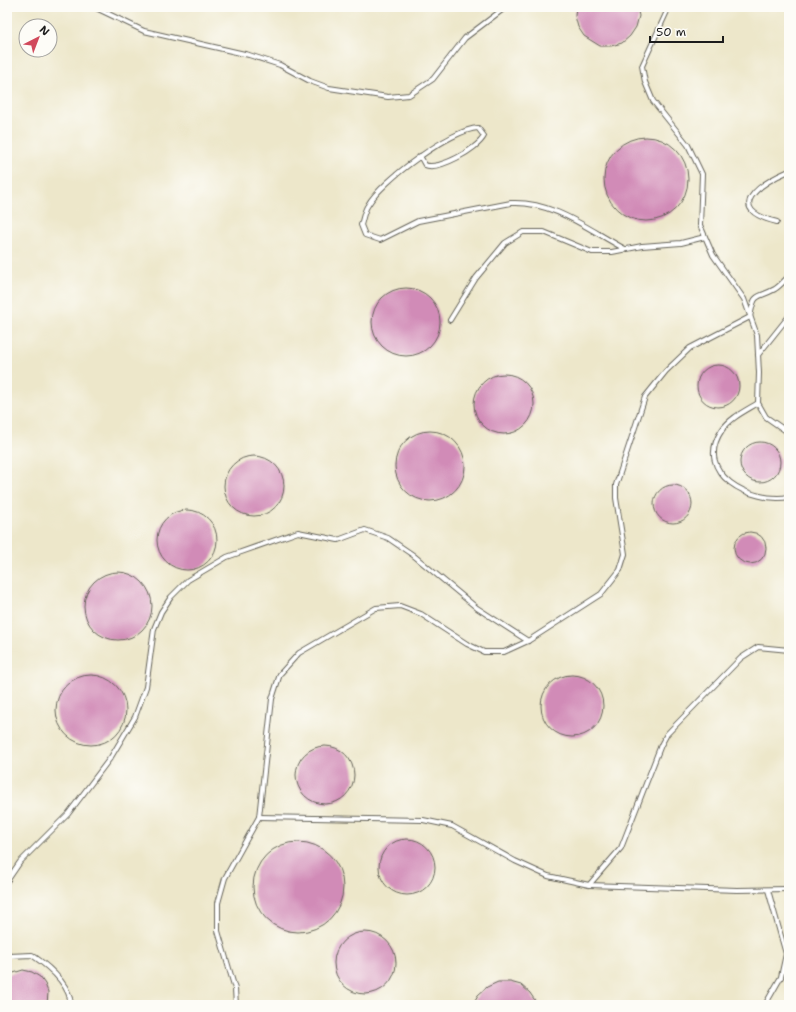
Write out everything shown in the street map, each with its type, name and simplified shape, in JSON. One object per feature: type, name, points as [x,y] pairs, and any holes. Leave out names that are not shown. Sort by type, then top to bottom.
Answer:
[{"type":"lane","points":[[94,7],[144,31],[255,57],[280,65],[310,81],[329,88],[388,96],[409,95],[433,79],[465,38],[506,7]]},
{"type":"lane","points":[[669,7],[642,66],[645,82],[653,101],[688,145],[702,174],[700,225],[713,255],[744,299],[757,335],[758,403],[766,417],[789,433]]},
{"type":"lane","points":[[420,156],[424,165],[434,167],[470,150],[481,143],[484,136],[478,128],[471,128],[420,156],[389,181],[368,205],[361,225],[366,235],[380,240],[418,222],[511,203],[526,202],[574,218],[625,250]]},
{"type":"lane","points":[[778,222],[763,219],[753,213],[750,207],[752,196],[762,184],[789,171]]},
{"type":"lane","points":[[450,320],[476,278],[505,243],[523,232],[544,232],[592,252],[612,252],[642,246],[681,243],[705,237]]},
{"type":"lane","points":[[750,317],[753,301],[756,296],[777,288],[789,276]]},
{"type":"lane","points":[[758,356],[789,316]]},
{"type":"lane","points":[[236,1005],[235,989],[218,931],[218,903],[225,878],[259,817],[272,699],[280,674],[299,653],[376,608],[400,606],[421,614],[467,644],[484,652],[504,652],[528,641],[601,594],[620,570],[625,554],[616,498],[616,485],[645,396],[666,371],[690,348],[750,317]]},
{"type":"lane","points":[[758,403],[737,416],[721,431],[715,443],[713,457],[717,467],[725,478],[747,492],[760,497],[774,499],[789,497]]},
{"type":"lane","points":[[7,881],[20,862],[68,814],[111,756],[135,717],[146,687],[154,629],[161,612],[188,580],[227,557],[298,532],[338,540],[365,530],[388,538],[413,555],[476,608],[528,641]]},
{"type":"lane","points":[[589,885],[621,848],[661,745],[667,734],[741,658],[758,647],[789,650]]},
{"type":"lane","points":[[259,817],[423,820],[452,826],[515,861],[548,876],[589,885],[768,890],[789,889]]},
{"type":"lane","points":[[765,1005],[781,978],[786,954],[778,921],[768,890]]},
{"type":"lane","points":[[7,952],[9,956],[32,955],[43,962],[61,982],[70,998],[71,1005]]},
{"type":"building","points":[[576,7],[637,7],[639,16],[636,27],[630,36],[622,43],[611,46],[600,46],[584,36],[578,27],[575,16]]},
{"type":"building","points":[[646,137],[662,140],[676,149],[685,163],[688,179],[685,195],[676,209],[662,218],[646,221],[630,218],[616,209],[607,195],[604,179],[607,163],[616,149],[630,140]]},
{"type":"building","points":[[406,288],[419,291],[430,298],[437,309],[440,322],[437,335],[430,346],[419,353],[406,356],[393,353],[382,346],[375,335],[372,322],[375,309],[382,298],[393,291]]},
{"type":"building","points":[[718,365],[733,371],[739,386],[733,401],[718,407],[703,401],[697,386],[703,371]]},
{"type":"building","points":[[504,374],[520,379],[525,383],[529,388],[534,404],[529,420],[525,425],[520,429],[504,434],[488,429],[483,425],[479,420],[474,404],[479,388],[483,383],[488,379]]},
{"type":"building","points":[[430,431],[449,437],[459,447],[465,466],[459,485],[449,495],[430,501],[411,495],[401,485],[395,466],[401,447],[411,437]]},
{"type":"building","points":[[760,442],[768,444],[774,448],[778,454],[780,462],[778,470],[774,476],[768,480],[760,482],[752,480],[746,476],[742,470],[740,462],[742,454],[746,448],[752,444]]},
{"type":"building","points":[[254,456],[271,461],[279,469],[284,486],[279,503],[271,511],[254,516],[237,511],[229,503],[224,486],[229,469],[237,461]]},
{"type":"building","points":[[673,485],[686,491],[692,504],[686,517],[673,523],[660,517],[654,504],[660,491]]},
{"type":"building","points":[[181,510],[193,510],[204,515],[212,523],[217,534],[215,552],[204,565],[193,570],[181,570],[170,565],[162,557],[157,546],[157,534],[162,523],[170,515]]},
{"type":"building","points":[[750,532],[756,533],[763,539],[766,548],[765,554],[759,561],[750,564],[744,563],[737,557],[734,548],[735,542],[741,535]]},
{"type":"building","points":[[118,572],[131,575],[142,582],[149,593],[152,606],[149,619],[142,630],[131,637],[118,640],[105,637],[94,630],[87,619],[84,606],[87,593],[94,582],[105,575]]},
{"type":"building","points":[[91,675],[104,678],[116,685],[123,697],[126,710],[123,723],[116,735],[104,742],[91,745],[78,742],[66,735],[59,723],[56,710],[59,697],[66,685],[78,678]]},
{"type":"building","points":[[572,675],[584,677],[594,684],[601,694],[603,706],[601,718],[594,728],[584,735],[572,737],[560,735],[550,728],[543,718],[541,706],[543,694],[550,684],[560,677]]},
{"type":"building","points":[[319,746],[331,746],[346,754],[354,769],[354,781],[346,796],[331,804],[319,804],[304,796],[296,781],[296,769],[304,754]]},
{"type":"building","points":[[401,839],[413,839],[427,847],[435,861],[433,878],[427,887],[413,895],[401,895],[391,890],[384,883],[379,873],[379,861],[384,851],[391,844]]},
{"type":"building","points":[[298,842],[315,846],[330,855],[339,870],[343,887],[339,904],[330,919],[315,928],[298,932],[281,928],[266,919],[257,904],[253,887],[257,870],[266,855],[281,846]]},
{"type":"building","points":[[359,932],[371,932],[387,941],[394,951],[396,963],[394,975],[387,985],[371,994],[359,994],[348,989],[339,980],[334,969],[334,957],[339,946],[348,937]]},
{"type":"building","points":[[23,970],[32,972],[40,977],[45,984],[48,992],[47,1005],[7,1005],[7,975]]},
{"type":"building","points":[[498,982],[510,982],[521,985],[530,993],[538,1005],[472,1005],[478,995],[487,987]]}]
